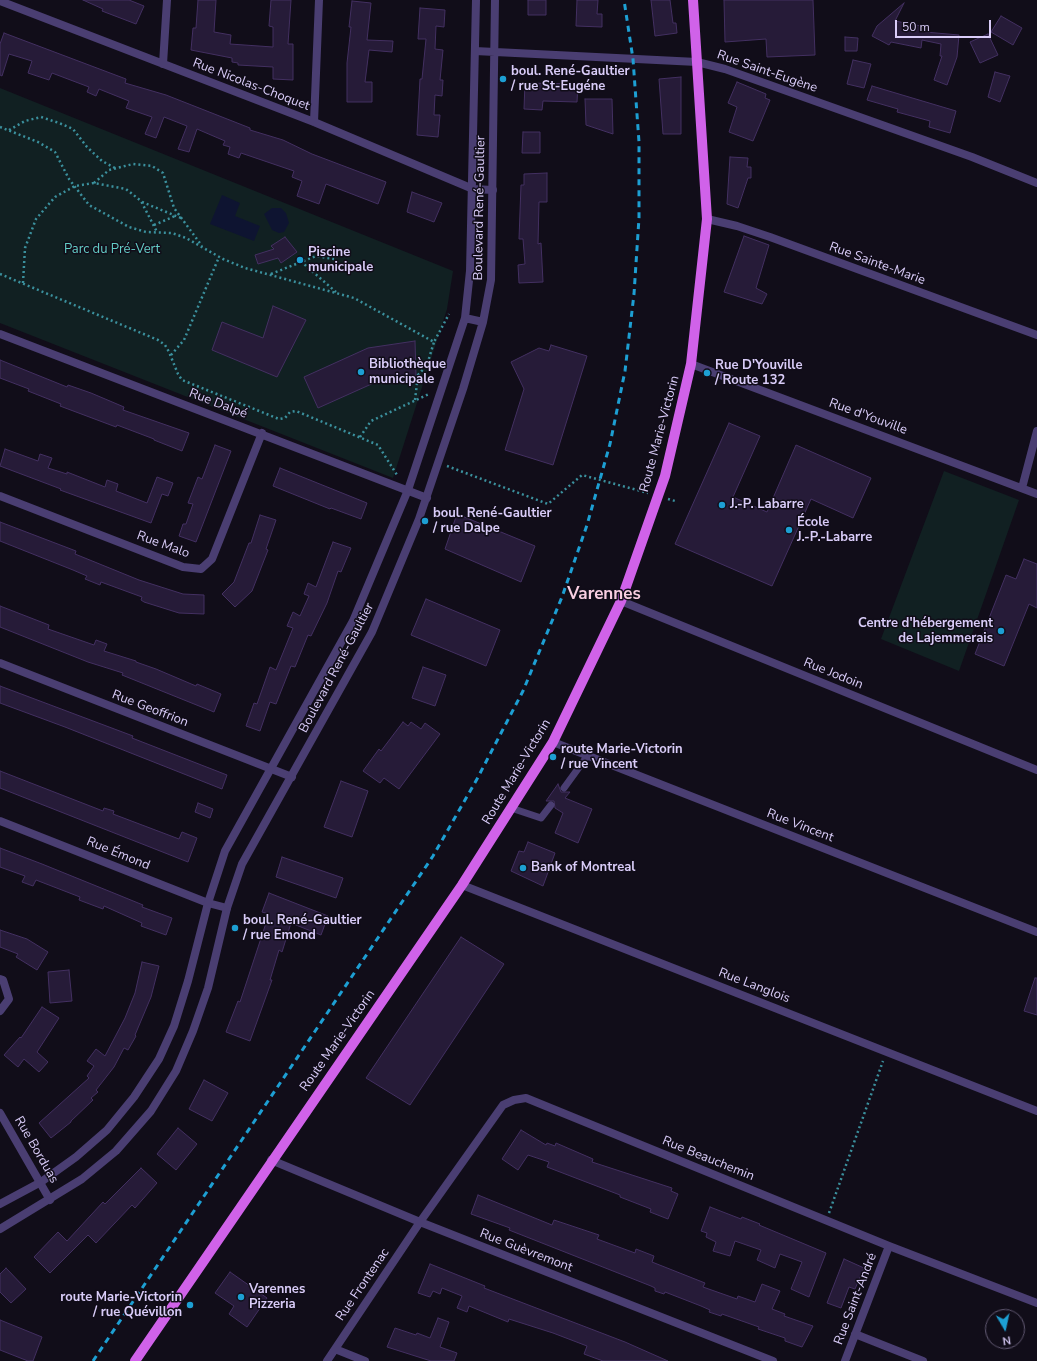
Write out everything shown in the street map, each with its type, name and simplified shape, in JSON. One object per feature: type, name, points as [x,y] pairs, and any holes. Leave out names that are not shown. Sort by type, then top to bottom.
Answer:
[{"type":"main road","name":"Route Marie-Victorin","points":[[135,1361],[271,1160],[462,885],[553,742],[620,601],[665,476],[691,364],[707,219],[693,0]]},
{"type":"street","points":[[163,64],[167,0]]},
{"type":"street","points":[[314,122],[319,0]]},
{"type":"street","name":"Boulevard René-Gaultier","points":[[0,1204],[41,1182],[76,1157],[107,1130],[134,1097],[159,1059],[174,1026],[188,982],[208,903],[225,850],[272,769],[353,621],[408,490],[465,318],[470,271],[473,189],[476,0]]},
{"type":"street","name":"Boulevard René-Gaultier","points":[[0,1230],[82,1179],[116,1151],[151,1111],[176,1071],[193,1031],[208,988],[227,908],[242,864],[372,632],[428,498],[483,322],[491,280],[495,0]]},
{"type":"street","name":"Rue Nicolas-Choquet","points":[[0,1],[314,122],[473,189],[493,190]]},
{"type":"street","name":"Rue Saint-Eugène","points":[[475,51],[697,62],[725,69],[763,82],[972,157],[1037,183]]},
{"type":"street","name":"Rue Sainte-Marie","points":[[707,219],[737,226],[770,237],[1037,334]]},
{"type":"street","points":[[465,318],[483,322]]},
{"type":"street","name":"Rue Dalpé","points":[[0,334],[262,433],[428,498]]},
{"type":"street","name":"Rue d'Youville","points":[[691,364],[1037,494]]},
{"type":"street","points":[[1022,488],[1037,431]]},
{"type":"street","name":"Rue Malo","points":[[0,496],[183,567],[201,569],[212,559],[262,433]]},
{"type":"street","name":"Rue Jodoin","points":[[620,601],[1037,770]]},
{"type":"street","name":"Rue Geoffrion","points":[[0,663],[292,777]]},
{"type":"street","name":"Rue Vincent","points":[[553,742],[1037,932]]},
{"type":"street","name":"Rue Émond","points":[[0,821],[208,903],[227,908]]},
{"type":"street","name":"Rue Langlois","points":[[462,885],[1037,1111]]},
{"type":"street","points":[[0,979],[3,980],[9,999],[0,1011]]},
{"type":"street","name":"Rue Beauchemin","points":[[420,1222],[503,1105],[514,1100],[526,1098],[889,1246],[1037,1303]]},
{"type":"street","name":"Rue Borduas","points":[[0,1113],[50,1200]]},
{"type":"street","name":"Rue Guèvremont","points":[[271,1160],[420,1222],[773,1361]]},
{"type":"street","name":"Rue Frontenac","points":[[327,1361],[420,1222]]},
{"type":"street","name":"Rue Saint-André","points":[[845,1361],[889,1246]]},
{"type":"street","points":[[856,1334],[923,1361]]},
{"type":"street","points":[[335,1349],[366,1361]]},
{"type":"lane","points":[[564,788],[588,755]]},
{"type":"lane","points":[[511,808],[541,818],[551,805]]},
{"type":"path","points":[[8,130],[26,121],[41,117],[59,123],[73,129],[87,147],[102,161],[116,168]]},
{"type":"path","points":[[0,127],[38,142],[55,152],[75,186],[89,205],[129,227],[172,233],[186,238],[219,257],[245,268],[354,298],[434,342]]},
{"type":"path","points":[[94,183],[109,170],[133,164],[152,166],[163,173],[174,208],[203,248]]},
{"type":"path","points":[[23,283],[25,248],[36,219],[55,198],[75,186],[94,183],[126,189],[141,201],[182,218]]},
{"type":"path","points":[[141,201],[158,232]]},
{"type":"path","points":[[154,225],[175,216]]},
{"type":"path","points":[[270,275],[300,261],[316,256],[334,259]]},
{"type":"path","points":[[171,355],[184,340],[219,257]]},
{"type":"path","points":[[297,258],[338,293]]},
{"type":"path","points":[[0,274],[165,344],[182,380],[279,419],[285,418],[290,412],[296,411],[378,445],[399,480],[408,490]]},
{"type":"path","points":[[415,400],[418,375],[427,365],[434,342],[449,314]]},
{"type":"path","points":[[360,437],[371,421],[443,387]]},
{"type":"path","points":[[439,463],[548,504],[582,476],[675,501]]},
{"type":"path","points":[[827,1220],[886,1051]]},
{"type":"green space","name":"Parc du Pré-Vert","points":[[0,88],[453,271],[447,309],[393,478],[0,323]]},
{"type":"green space","points":[[944,471],[1019,500],[959,671],[881,639]]},
{"type":"water","points":[[222,195],[240,203],[235,216],[260,226],[254,241],[210,224]]},
{"type":"water","points":[[272,208],[281,208],[286,213],[289,223],[284,232],[279,233],[272,230],[264,214]]},
{"type":"building","points":[[83,0],[129,0],[144,6],[136,24],[102,11],[103,9]]},
{"type":"building","points":[[198,0],[216,0],[214,32],[231,35],[230,44],[273,47],[273,27],[269,26],[271,0],[291,0],[288,44],[293,44],[293,80],[273,79],[273,67],[238,65],[238,63],[232,62],[232,58],[191,50],[193,28],[196,28]]},
{"type":"building","points":[[528,0],[546,0],[546,15],[528,15]]},
{"type":"building","points":[[577,0],[598,0],[597,14],[602,14],[602,27],[576,26]]},
{"type":"building","points":[[651,0],[670,0],[673,23],[676,23],[677,33],[655,36]]},
{"type":"building","points":[[724,0],[813,0],[815,55],[767,57],[766,39],[725,42]]},
{"type":"building","points":[[352,1],[371,3],[367,40],[393,41],[392,52],[369,50],[365,82],[372,82],[372,102],[347,102],[347,63]]},
{"type":"building","points":[[904,3],[895,21],[926,27],[925,32],[959,35],[957,57],[947,85],[934,80],[942,56],[940,56],[941,44],[922,40],[921,48],[891,42],[889,45],[872,36],[877,26]]},
{"type":"building","points":[[420,8],[445,10],[444,27],[436,26],[435,49],[443,50],[440,80],[443,80],[442,96],[435,95],[434,115],[440,115],[438,137],[417,135],[420,79],[422,79],[426,39],[418,39]]},
{"type":"building","points":[[1001,16],[1022,28],[1013,45],[991,32]]},
{"type":"building","points":[[4,33],[126,79],[125,83],[166,95],[250,128],[250,130],[283,140],[312,154],[386,182],[378,204],[326,184],[319,204],[297,196],[302,181],[292,177],[294,171],[241,153],[239,158],[228,154],[230,147],[223,145],[225,141],[197,129],[189,152],[178,149],[187,126],[164,117],[156,138],[145,134],[152,117],[126,108],[129,101],[99,89],[96,96],[87,92],[89,87],[52,73],[49,80],[28,73],[32,61],[9,54],[2,76],[0,75],[0,44]]},
{"type":"building","points":[[988,34],[998,55],[980,63],[970,42]]},
{"type":"building","points":[[845,37],[858,38],[857,51],[845,51]]},
{"type":"building","points":[[853,60],[871,64],[864,88],[847,84]]},
{"type":"building","points":[[995,72],[1010,76],[1000,102],[988,97]]},
{"type":"building","points":[[681,77],[681,134],[663,134],[659,79]]},
{"type":"building","points":[[737,82],[766,94],[765,98],[770,100],[753,141],[729,132],[737,107],[728,103]]},
{"type":"building","points":[[525,83],[578,84],[577,102],[543,101],[542,110],[524,109]]},
{"type":"building","points":[[872,86],[956,111],[950,133],[929,127],[930,121],[897,112],[898,109],[867,100]]},
{"type":"building","points":[[585,99],[612,99],[613,134],[586,125]]},
{"type":"building","points":[[523,132],[540,132],[540,153],[522,153]]},
{"type":"building","points":[[730,157],[748,158],[747,167],[751,167],[751,178],[748,178],[738,208],[727,204]]},
{"type":"building","points":[[547,173],[547,202],[539,202],[538,244],[541,243],[543,282],[519,283],[518,265],[525,264],[523,239],[519,239],[521,185],[524,185],[524,174]]},
{"type":"building","points":[[412,192],[442,203],[434,222],[407,212]]},
{"type":"building","points":[[744,236],[769,245],[756,288],[767,294],[762,304],[724,292]]},
{"type":"building","points":[[285,237],[297,252],[281,263],[278,258],[258,264],[255,255],[274,249],[271,246]]},
{"type":"building","points":[[273,306],[306,320],[277,377],[212,350],[222,322],[263,338]]},
{"type":"building","points":[[415,341],[416,376],[376,382],[318,408],[304,377],[368,348]]},
{"type":"building","points":[[551,345],[587,356],[553,465],[505,450],[524,389],[511,362],[539,348],[549,351]]},
{"type":"building","points":[[0,360],[67,387],[68,385],[91,393],[124,407],[123,410],[189,433],[182,451],[117,425],[116,427],[60,406],[61,404],[28,391],[29,389],[0,378]]},
{"type":"building","name":"J.-P. Labarre","points":[[729,423],[760,436],[733,497],[767,512],[796,445],[871,478],[853,518],[811,499],[772,586],[675,544]]},
{"type":"building","points":[[215,445],[231,451],[196,542],[179,536],[183,524],[186,524],[193,504],[188,503],[198,477],[202,479]]},
{"type":"building","points":[[5,449],[38,461],[40,454],[52,458],[48,468],[67,474],[67,472],[105,487],[107,480],[118,484],[116,491],[147,503],[157,477],[173,483],[168,496],[162,494],[151,523],[60,490],[61,489],[0,466]]},
{"type":"building","points":[[280,468],[367,503],[361,519],[331,508],[330,509],[273,486]]},
{"type":"building","points":[[457,514],[535,546],[521,582],[445,549]]},
{"type":"building","points":[[260,515],[276,520],[266,549],[268,550],[252,591],[235,607],[222,594],[234,582],[249,543],[251,543]]},
{"type":"building","points":[[0,522],[76,551],[75,554],[139,580],[183,594],[204,595],[204,614],[179,613],[144,602],[141,600],[142,597],[101,582],[100,585],[85,579],[87,576],[0,541]]},
{"type":"building","points":[[333,542],[351,548],[341,572],[338,571],[327,603],[311,636],[308,635],[295,667],[291,666],[276,704],[270,702],[260,731],[246,726],[254,703],[257,704],[270,667],[276,670],[293,628],[287,626],[293,612],[300,616],[309,596],[304,594],[308,583],[316,587]]},
{"type":"building","name":"Centre d'hébergement de Lajemmerais","points":[[1024,559],[1037,564],[1037,608],[1029,604],[1004,666],[975,654],[1006,575],[1016,579]]},
{"type":"building","points":[[426,599],[500,630],[486,666],[411,635]]},
{"type":"building","points":[[0,606],[49,625],[48,629],[94,645],[96,640],[107,644],[104,651],[136,661],[196,686],[197,684],[221,694],[214,712],[122,675],[123,673],[88,662],[0,627]]},
{"type":"building","points":[[423,667],[446,675],[435,706],[412,698]]},
{"type":"building","points":[[0,686],[133,736],[132,738],[227,775],[222,789],[0,703]]},
{"type":"building","points":[[403,722],[408,726],[411,722],[421,729],[425,723],[440,734],[399,789],[384,778],[380,783],[363,771],[379,749],[381,751]]},
{"type":"building","points":[[0,771],[103,811],[104,808],[114,811],[113,814],[179,839],[182,832],[197,838],[188,862],[0,788]]},
{"type":"building","points":[[341,781],[368,791],[352,837],[324,827]]},
{"type":"building","points":[[558,784],[561,792],[570,792],[565,798],[592,809],[578,843],[555,833],[563,813],[555,808],[554,801],[546,801]]},
{"type":"building","points":[[198,803],[213,809],[210,818],[195,812]]},
{"type":"building","points":[[528,842],[555,853],[543,886],[511,871],[519,851],[524,852]]},
{"type":"building","points":[[0,848],[172,918],[166,935],[141,926],[142,923],[104,906],[103,909],[79,900],[80,897],[36,880],[33,886],[22,882],[25,876],[0,867]]},
{"type":"building","points":[[282,857],[343,878],[336,898],[276,877]]},
{"type":"building","points":[[269,893],[328,916],[321,935],[291,923],[282,952],[279,950],[270,980],[272,980],[250,1041],[226,1032],[238,1001],[240,1002],[269,914],[262,912]]},
{"type":"building","points":[[0,930],[27,939],[48,952],[37,970],[16,957],[18,954],[0,947]]},
{"type":"building","points":[[461,937],[504,964],[410,1105],[366,1078]]},
{"type":"building","points":[[142,962],[159,966],[151,997],[135,1035],[136,1036],[128,1050],[124,1048],[114,1067],[96,1090],[98,1092],[91,1098],[93,1100],[71,1122],[51,1138],[39,1123],[89,1078],[87,1076],[94,1066],[87,1061],[96,1049],[105,1056],[125,1018],[135,993]]},
{"type":"building","points":[[69,970],[72,1001],[50,1003],[48,972]]},
{"type":"building","points":[[1035,978],[1037,978],[1037,1015],[1024,1011]]},
{"type":"building","points":[[42,1007],[59,1018],[37,1052],[48,1062],[39,1072],[24,1059],[18,1067],[4,1055],[20,1037],[21,1038]]},
{"type":"building","points":[[204,1080],[228,1093],[212,1121],[189,1109]]},
{"type":"building","points":[[178,1128],[197,1144],[176,1170],[157,1154]]},
{"type":"building","points":[[521,1130],[546,1145],[547,1143],[555,1146],[556,1143],[593,1159],[592,1162],[672,1188],[671,1191],[678,1194],[668,1219],[650,1212],[651,1209],[620,1197],[620,1195],[547,1167],[549,1162],[528,1155],[518,1170],[502,1159]]},
{"type":"building","points":[[141,1168],[157,1183],[135,1208],[132,1205],[96,1243],[88,1235],[50,1273],[34,1257],[58,1232],[67,1241],[103,1202],[105,1204]]},
{"type":"building","points":[[478,1195],[552,1225],[554,1220],[599,1235],[597,1239],[635,1253],[636,1249],[654,1256],[652,1262],[705,1283],[703,1287],[737,1299],[738,1296],[755,1302],[762,1284],[780,1291],[772,1309],[785,1314],[784,1316],[813,1326],[802,1347],[785,1341],[785,1338],[758,1329],[759,1327],[722,1314],[721,1316],[709,1312],[710,1310],[665,1292],[664,1294],[655,1291],[655,1288],[651,1286],[509,1230],[510,1228],[471,1214]]},
{"type":"building","points":[[710,1207],[741,1219],[742,1217],[760,1224],[759,1225],[826,1253],[809,1297],[791,1289],[802,1262],[780,1254],[775,1268],[757,1260],[761,1250],[735,1241],[730,1256],[713,1251],[716,1242],[706,1237],[707,1233],[701,1231]]},
{"type":"building","points":[[844,1259],[864,1268],[855,1289],[849,1287],[841,1308],[827,1303]]},
{"type":"building","points":[[430,1264],[485,1286],[484,1288],[625,1342],[668,1361],[603,1361],[584,1354],[587,1346],[553,1333],[509,1319],[508,1322],[469,1306],[467,1312],[457,1308],[462,1296],[442,1288],[440,1294],[433,1291],[430,1297],[418,1293]]},
{"type":"building","points":[[6,1268],[26,1289],[11,1303],[0,1292],[0,1274]]},
{"type":"building","points":[[230,1272],[267,1298],[247,1327],[229,1314],[234,1306],[215,1293]]},
{"type":"building","points":[[438,1318],[449,1322],[440,1347],[457,1353],[454,1361],[431,1361],[387,1347],[395,1328],[416,1335],[417,1333],[430,1338]]},
{"type":"building","points":[[0,1320],[42,1337],[33,1361],[28,1361],[0,1350]]},
{"type":"railway","points":[[93,1361],[433,856],[477,779],[523,691],[562,597],[587,525],[610,444],[625,371],[634,294],[639,218],[639,142],[633,59],[624,0]]},
{"type":"place","name":"boul. René-Gaultier / rue St-Eugéne","points":[[503,79]]},
{"type":"place","name":"Piscine municipale","points":[[300,260]]},
{"type":"place","name":"Bibliothèque municipale","points":[[361,372]]},
{"type":"place","name":"Rue D'Youville / Route 132","points":[[707,373]]},
{"type":"place","name":"J.-P. Labarre","points":[[722,505]]},
{"type":"place","name":"boul. René-Gaultier / rue Dalpe","points":[[425,521]]},
{"type":"place","name":"École J.-P.-Labarre","points":[[789,530]]},
{"type":"place","name":"Centre d'hébergement de Lajemmerais","points":[[1001,631]]},
{"type":"place","name":"route Marie-Victorin / rue Vincent","points":[[553,757]]},
{"type":"place","name":"Bank of Montreal","points":[[523,868]]},
{"type":"place","name":"boul. René-Gaultier / rue Emond","points":[[235,928]]},
{"type":"place","name":"Varennes Pizzeria","points":[[241,1297]]},
{"type":"place","name":"route Marie-Victorin / rue Quévillon","points":[[190,1305]]},
{"type":"district","name":"Varennes","points":[[604,595]]}]
